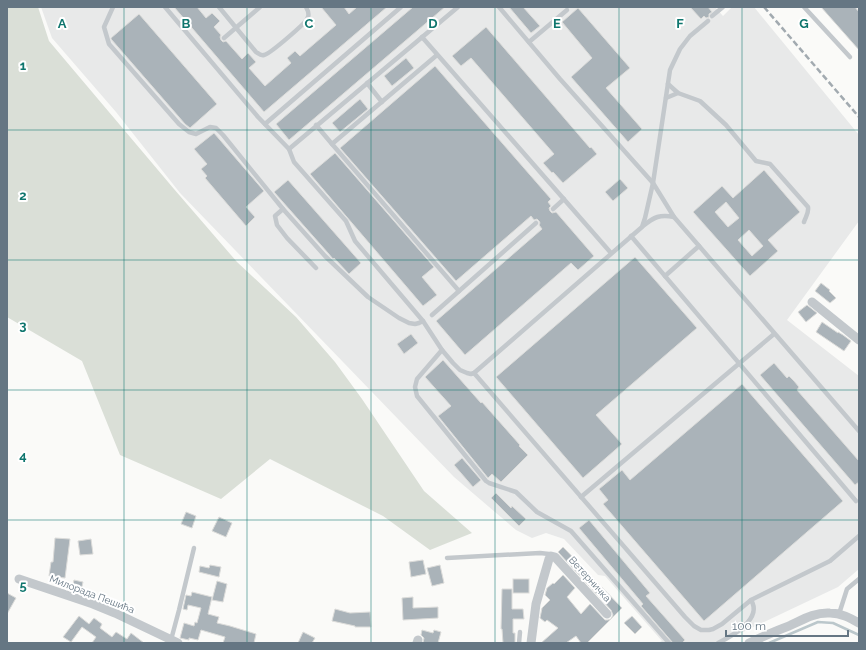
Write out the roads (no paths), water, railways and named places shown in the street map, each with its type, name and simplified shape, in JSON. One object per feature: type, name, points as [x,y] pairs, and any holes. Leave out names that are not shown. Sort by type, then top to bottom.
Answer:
[{"type":"street","points":[[812,302],[859,340]]},
{"type":"street","points":[[531,643],[536,604],[551,556]]},
{"type":"street","name":"Ветерничка","points":[[551,556],[555,557],[607,614]]},
{"type":"street","name":"Милорада Пешића","points":[[20,579],[116,613],[174,641]]},
{"type":"street","points":[[749,643],[814,615],[829,613],[838,614],[846,616],[859,623]]},
{"type":"lane","points":[[113,7],[104,27],[109,44],[179,124],[189,132],[196,134],[210,127],[216,128],[283,209],[325,256],[368,297],[409,323],[415,324],[423,321]]},
{"type":"lane","points":[[164,7],[265,124],[289,149],[294,162],[346,221],[355,240],[423,321],[442,350],[460,370],[467,373],[471,374],[474,372],[652,219],[661,215],[674,217]]},
{"type":"lane","points":[[219,7],[260,55],[270,52],[308,19],[309,14],[306,7]]},
{"type":"lane","points":[[224,38],[260,7]]},
{"type":"lane","points":[[265,124],[401,7]]},
{"type":"lane","points":[[289,149],[458,7]]},
{"type":"lane","points":[[499,7],[560,79],[653,183],[674,217],[859,431]]},
{"type":"lane","points":[[712,16],[722,7]]},
{"type":"lane","points":[[804,7],[850,57]]},
{"type":"lane","points":[[529,42],[567,10]]},
{"type":"lane","points":[[642,227],[653,183],[670,70],[680,49],[690,36],[708,21]]},
{"type":"lane","points":[[422,37],[611,253]]},
{"type":"lane","points":[[205,54],[210,50]]},
{"type":"lane","points":[[332,144],[437,55]]},
{"type":"lane","points":[[366,83],[382,102]]},
{"type":"lane","points":[[668,84],[678,93],[700,102],[726,125],[756,161],[770,164],[808,207],[808,214],[805,217],[804,222]]},
{"type":"lane","points":[[666,98],[678,93]]},
{"type":"lane","points":[[316,125],[459,291]]},
{"type":"lane","points":[[553,209],[564,199]]},
{"type":"lane","points":[[283,209],[275,216],[277,225],[287,238],[316,268]]},
{"type":"lane","points":[[432,315],[536,223]]},
{"type":"lane","points":[[631,236],[856,500]]},
{"type":"lane","points":[[665,276],[699,246]]},
{"type":"lane","points":[[581,497],[774,334]]},
{"type":"lane","points":[[442,350],[417,379],[415,387],[417,396],[486,481],[516,492],[537,512],[571,531],[669,643]]},
{"type":"lane","points":[[474,372],[685,617],[698,628],[705,630],[713,629],[722,624],[751,600],[830,561],[859,536]]},
{"type":"lane","points":[[174,641],[179,610],[194,548]]},
{"type":"lane","points":[[447,558],[540,553],[549,554],[551,556]]},
{"type":"lane","points":[[838,614],[848,589],[859,579]]},
{"type":"lane","points":[[718,643],[740,630],[750,620],[754,610],[751,600]]},
{"type":"lane","points":[[519,643],[520,632]]},
{"type":"waterway","points":[[769,643],[818,622],[833,623],[859,635]]},
{"type":"railway","points":[[764,7],[859,117]]}]
